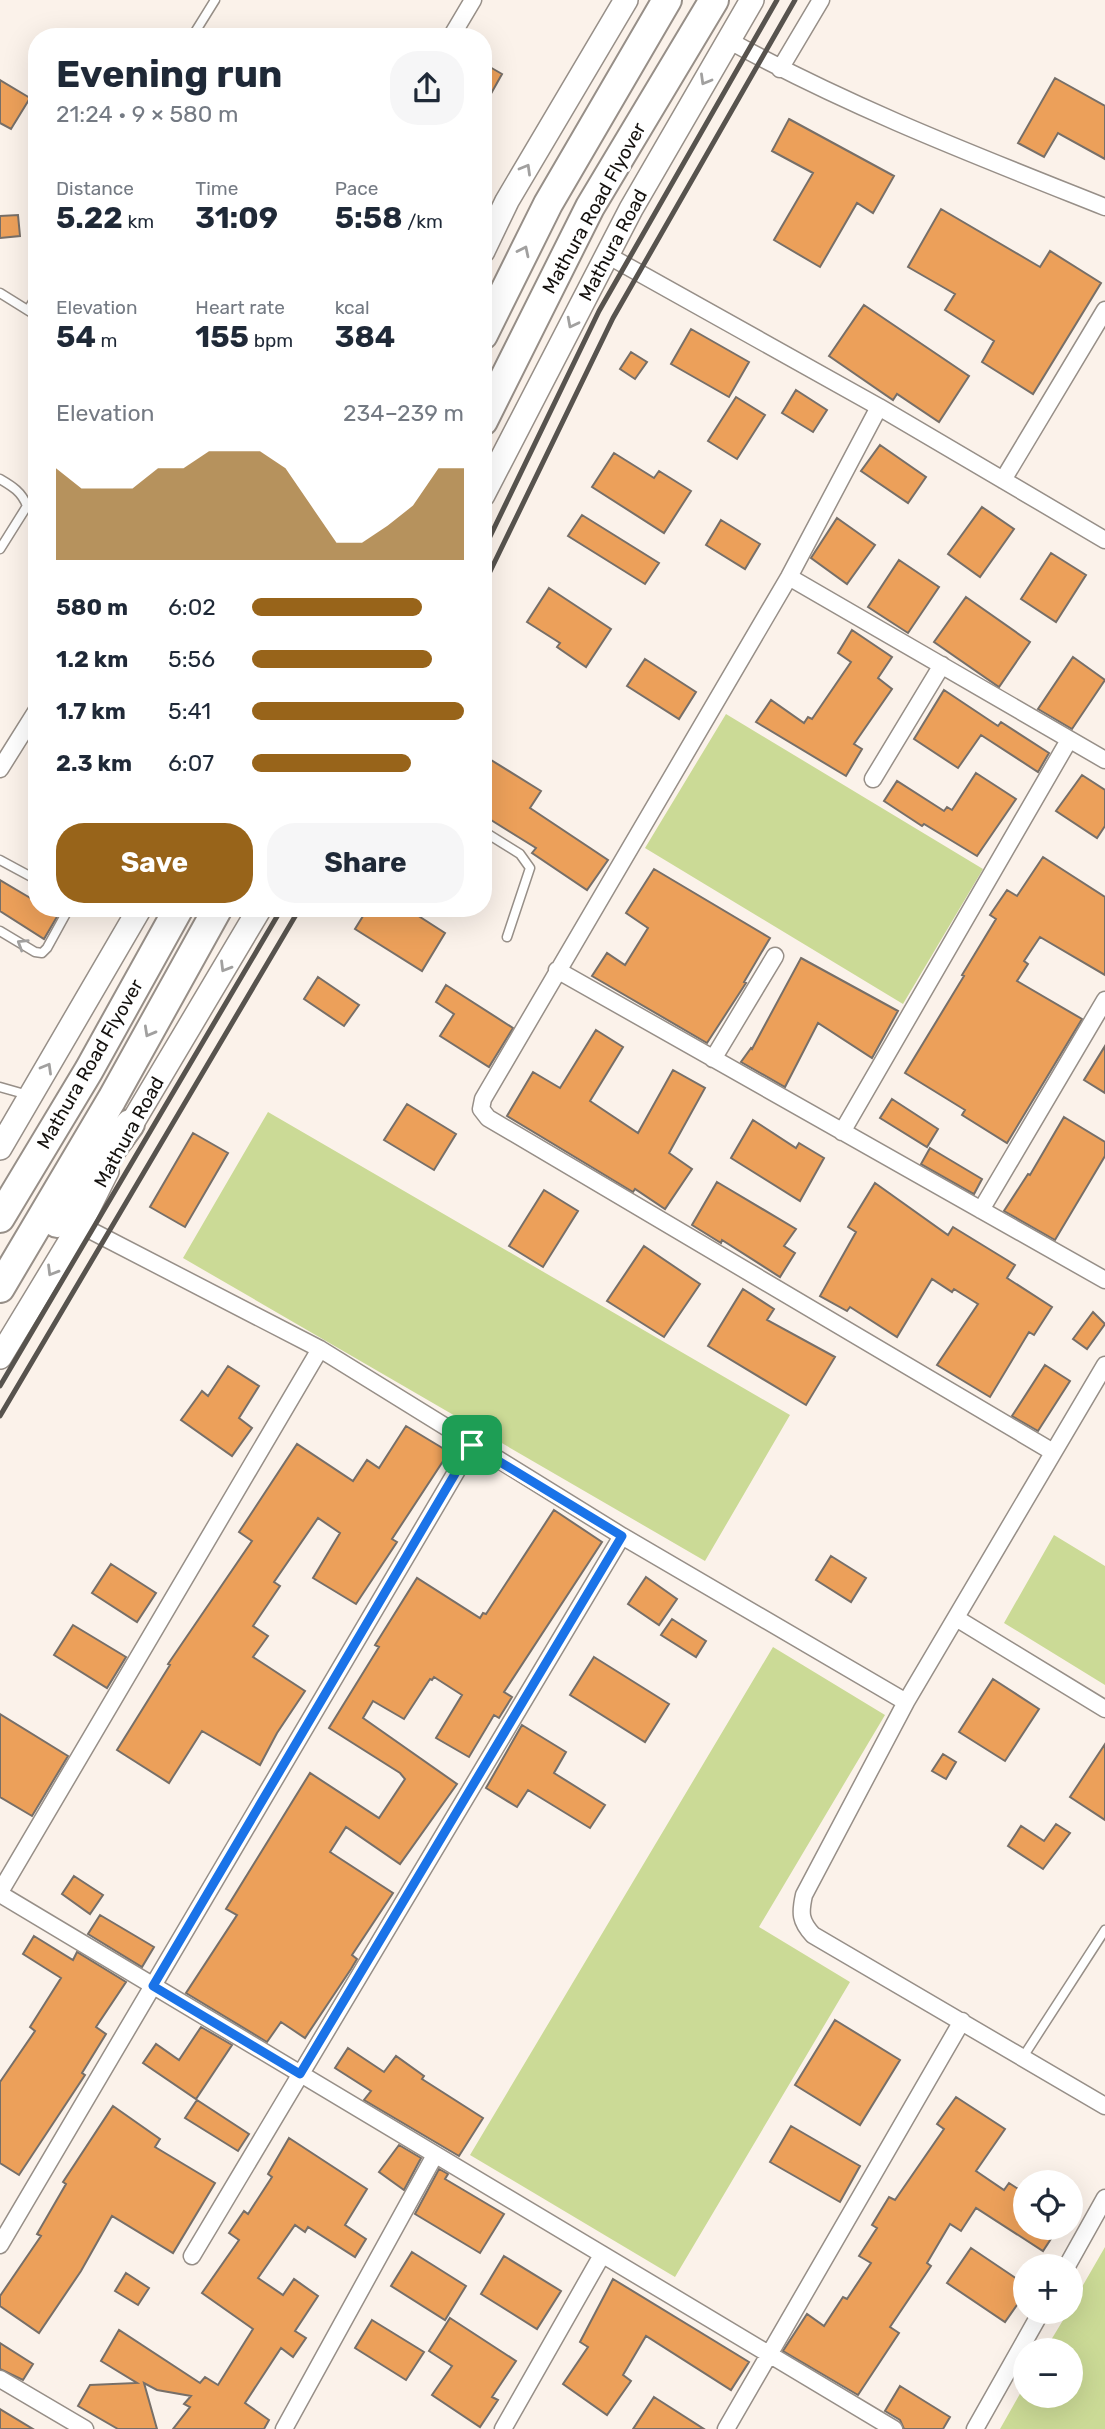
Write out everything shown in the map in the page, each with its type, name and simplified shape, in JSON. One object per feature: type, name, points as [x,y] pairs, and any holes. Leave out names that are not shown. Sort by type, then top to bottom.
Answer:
[{"type":"highway","name":"Mathura Road Flyover","points":[[492,317],[548,204],[667,0]]},
{"type":"highway","name":"Mathura Road Flyover","points":[[492,403],[590,207],[714,0]]},
{"type":"highway","name":"Mathura Road Flyover","points":[[0,1218],[89,1070],[174,917]]},
{"type":"highway","name":"Mathura Road","points":[[0,1290],[112,1099],[213,917]]},
{"type":"highway","points":[[0,1290],[62,1216],[130,1124]]},
{"type":"main road","points":[[492,232],[507,201],[626,0]]},
{"type":"main road","name":"Mathura Road","points":[[492,478],[607,255],[752,0]]},
{"type":"main road","points":[[0,1148],[135,917]]},
{"type":"main road","name":"Mathura Road","points":[[0,1357],[80,1225],[130,1124],[255,917]]},
{"type":"street","points":[[457,28],[473,0]]},
{"type":"street","points":[[780,69],[821,0]]},
{"type":"street","points":[[728,40],[780,69],[900,125],[1105,207]]},
{"type":"street","points":[[607,255],[879,407],[1105,540]]},
{"type":"street","points":[[1003,480],[1105,310]]},
{"type":"street","points":[[879,407],[789,577],[557,970],[483,1099],[481,1109],[488,1118],[1053,1452]]},
{"type":"street","points":[[789,577],[1105,760]]},
{"type":"street","points":[[873,779],[942,666]]},
{"type":"street","points":[[0,769],[28,724]]},
{"type":"street","points":[[842,1132],[1069,740]]},
{"type":"street","points":[[713,1059],[775,956]]},
{"type":"street","points":[[557,970],[1105,1280]]},
{"type":"street","points":[[981,1210],[1105,1000]]},
{"type":"street","points":[[80,1225],[320,1349],[622,1536],[906,1702]]},
{"type":"street","points":[[320,1349],[0,1893],[894,2429]]},
{"type":"street","points":[[1105,1365],[906,1702],[804,1895],[800,1912],[803,1924],[813,1935],[1105,2106]]},
{"type":"street","points":[[0,2245],[472,1445]]},
{"type":"street","points":[[192,2256],[622,1536]]},
{"type":"street","points":[[956,1618],[1105,1709]]},
{"type":"street","points":[[726,2429],[961,2021]]},
{"type":"street","points":[[284,2429],[435,2155]]},
{"type":"street","points":[[1074,2254],[1105,2198]]},
{"type":"street","points":[[503,2429],[603,2255]]},
{"type":"street","points":[[975,2429],[1034,2324]]},
{"type":"street","points":[[0,2379],[85,2429]]},
{"type":"lane","points":[[198,28],[215,0]]},
{"type":"lane","points":[[0,293],[28,310]]},
{"type":"lane","points":[[0,479],[28,499]]},
{"type":"lane","points":[[0,549],[27,506],[24,497]]},
{"type":"lane","points":[[492,836],[520,853],[530,868],[507,937]]},
{"type":"lane","points":[[0,860],[28,875]]},
{"type":"lane","points":[[0,931],[35,952],[42,953],[64,917]]},
{"type":"lane","points":[[0,1087],[31,1096]]},
{"type":"lane","points":[[1023,2057],[1105,1930]]},
{"type":"green space","points":[[726,714],[983,869],[903,1004],[645,848]]},
{"type":"green space","points":[[268,1112],[790,1415],[705,1561],[183,1258]]},
{"type":"green space","points":[[1054,1535],[1105,1566],[1105,1685],[1004,1623]]},
{"type":"green space","points":[[773,1647],[885,1715],[759,1927],[850,1982],[675,2277],[470,2155]]},
{"type":"green space","points":[[1105,2247],[1105,2429],[1000,2429],[1013,2406],[1083,2408],[1083,2338],[1052,2338],[1061,2324],[1083,2324],[1083,2285]]},
{"type":"building","points":[[492,68],[502,74],[492,92]]},
{"type":"building","points":[[1055,78],[1105,106],[1105,159],[1058,133],[1044,157],[1018,143]]},
{"type":"building","points":[[0,80],[28,97],[28,101],[11,129],[0,123]]},
{"type":"building","points":[[789,119],[894,176],[873,213],[857,203],[820,267],[774,240],[813,173],[772,151]]},
{"type":"building","points":[[941,209],[1040,267],[1050,251],[1101,283],[1033,394],[982,362],[994,341],[945,310],[955,294],[908,267]]},
{"type":"building","points":[[18,215],[20,236],[0,238],[0,216]]},
{"type":"building","points":[[864,305],[969,376],[939,422],[897,394],[893,400],[829,356]]},
{"type":"building","points":[[691,329],[749,362],[729,397],[671,364]]},
{"type":"building","points":[[631,352],[647,362],[635,379],[620,369]]},
{"type":"building","points":[[796,390],[827,410],[813,432],[782,413]]},
{"type":"building","points":[[736,397],[765,415],[737,459],[708,441]]},
{"type":"building","points":[[880,445],[926,477],[908,503],[861,471]]},
{"type":"building","points":[[614,453],[654,478],[659,471],[691,491],[664,533],[592,487]]},
{"type":"building","points":[[982,507],[1014,529],[980,577],[948,554]]},
{"type":"building","points":[[582,515],[659,563],[645,584],[568,536]]},
{"type":"building","points":[[837,518],[875,545],[847,584],[811,558]]},
{"type":"building","points":[[721,520],[760,544],[745,569],[706,545]]},
{"type":"building","points":[[1051,553],[1086,575],[1056,622],[1021,599]]},
{"type":"building","points":[[899,560],[939,587],[908,633],[868,607]]},
{"type":"building","points":[[549,588],[611,629],[586,667],[557,647],[560,643],[527,622]]},
{"type":"building","points":[[966,597],[1030,642],[999,687],[934,642]]},
{"type":"building","points":[[852,630],[892,657],[878,678],[892,689],[854,744],[862,749],[846,776],[756,722],[771,700],[804,723],[808,717],[812,719],[851,662],[838,653]]},
{"type":"building","points":[[1073,657],[1105,680],[1072,729],[1038,709]]},
{"type":"building","points":[[645,659],[696,692],[679,719],[627,686]]},
{"type":"building","points":[[944,690],[998,726],[1001,722],[1049,753],[1038,772],[981,735],[958,768],[914,739]]},
{"type":"building","points":[[492,761],[541,791],[530,808],[608,860],[587,890],[532,853],[536,848],[492,821]]},
{"type":"building","points":[[976,773],[1016,799],[977,856],[924,824],[922,826],[884,801],[897,781],[944,811],[947,807],[952,810]]},
{"type":"building","points":[[1082,775],[1105,790],[1105,826],[1097,838],[1056,811]]},
{"type":"building","points":[[1043,857],[1105,897],[1105,975],[1040,937],[1024,961],[1028,964],[1017,981],[1082,1019],[1007,1143],[962,1115],[965,1110],[905,1073],[996,919],[990,915],[1007,890],[1017,896]]},
{"type":"building","points":[[654,869],[770,938],[744,982],[746,983],[707,1043],[592,976],[607,953],[625,965],[648,928],[626,913]]},
{"type":"building","points":[[0,880],[28,897],[28,917],[57,917],[44,939],[0,911]]},
{"type":"building","points":[[362,917],[420,917],[445,933],[422,971],[355,929]]},
{"type":"building","points":[[801,958],[898,1011],[872,1058],[818,1023],[785,1087],[741,1062],[752,1049]]},
{"type":"building","points":[[318,977],[359,1005],[344,1026],[304,999]]},
{"type":"building","points":[[446,985],[513,1028],[489,1067],[440,1036],[454,1014],[436,1002]]},
{"type":"building","points":[[596,1030],[623,1047],[590,1101],[638,1133],[673,1070],[705,1088],[669,1153],[692,1169],[665,1209],[507,1116],[533,1072],[560,1088]]},
{"type":"building","points":[[1105,1046],[1105,1093],[1084,1080]]},
{"type":"building","points":[[892,1099],[938,1129],[927,1147],[880,1118]]},
{"type":"building","points":[[407,1104],[456,1134],[434,1170],[384,1140]]},
{"type":"building","points":[[1064,1117],[1105,1142],[1105,1156],[1055,1240],[1004,1211],[1028,1174],[1030,1175]]},
{"type":"building","points":[[753,1120],[796,1148],[799,1143],[824,1158],[800,1201],[731,1158]]},
{"type":"building","points":[[193,1133],[228,1153],[185,1227],[150,1207]]},
{"type":"building","points":[[930,1148],[982,1179],[974,1194],[921,1164]]},
{"type":"building","points":[[717,1182],[796,1229],[784,1246],[795,1253],[780,1277],[722,1240],[721,1243],[692,1225]]},
{"type":"building","points":[[875,1183],[948,1235],[953,1227],[1015,1265],[1007,1278],[1052,1307],[1034,1335],[1029,1332],[990,1397],[937,1365],[978,1304],[954,1289],[952,1292],[932,1279],[897,1337],[850,1307],[847,1311],[820,1296],[856,1232],[848,1227]]},
{"type":"building","points":[[544,1190],[578,1211],[543,1267],[509,1246]]},
{"type":"building","points":[[644,1246],[700,1284],[664,1337],[607,1301]]},
{"type":"building","points":[[743,1289],[774,1309],[767,1320],[835,1357],[806,1405],[708,1346]]},
{"type":"building","points":[[1093,1312],[1105,1324],[1087,1349],[1073,1339]]},
{"type":"building","points":[[1045,1365],[1070,1381],[1038,1431],[1012,1416]]},
{"type":"building","points":[[228,1366],[259,1386],[239,1418],[252,1428],[232,1456],[181,1420],[202,1391],[208,1396]]},
{"type":"building","points":[[406,1426],[449,1452],[392,1539],[397,1542],[356,1604],[313,1578],[340,1533],[318,1518],[274,1582],[280,1586],[253,1626],[268,1636],[253,1657],[305,1691],[277,1733],[260,1765],[202,1731],[169,1783],[117,1750],[170,1665],[168,1664],[252,1541],[239,1532],[297,1444],[353,1481],[367,1460],[379,1468]]},
{"type":"building","points":[[554,1510],[602,1542],[504,1692],[512,1697],[499,1718],[494,1715],[469,1757],[436,1738],[462,1695],[434,1677],[404,1719],[373,1701],[363,1718],[457,1784],[400,1864],[346,1827],[330,1852],[393,1893],[352,1955],[357,1959],[351,1969],[305,2038],[281,2022],[267,2042],[186,1993],[237,1915],[226,1909],[310,1773],[379,1818],[405,1779],[400,1773],[329,1728],[379,1647],[375,1645],[417,1578],[480,1618],[483,1613],[486,1614]]},
{"type":"building","points":[[831,1556],[866,1578],[851,1602],[816,1580]]},
{"type":"building","points":[[111,1564],[156,1593],[137,1622],[92,1593]]},
{"type":"building","points":[[646,1577],[677,1599],[659,1625],[628,1604]]},
{"type":"building","points":[[672,1619],[706,1641],[696,1657],[661,1635]]},
{"type":"building","points":[[73,1625],[126,1657],[107,1688],[54,1655]]},
{"type":"building","points":[[594,1657],[669,1704],[645,1742],[570,1695]]},
{"type":"building","points":[[993,1679],[1039,1709],[1005,1761],[959,1732]]},
{"type":"building","points":[[0,1714],[68,1756],[32,1816],[0,1797]]},
{"type":"building","points":[[522,1725],[566,1752],[554,1773],[605,1805],[590,1828],[528,1790],[517,1807],[486,1788]]},
{"type":"building","points":[[1105,1744],[1105,1820],[1070,1797]]},
{"type":"building","points":[[943,1754],[956,1762],[946,1779],[932,1771]]},
{"type":"building","points":[[1056,1824],[1070,1833],[1043,1869],[1008,1846],[1021,1826],[1044,1841]]},
{"type":"building","points":[[74,1876],[103,1895],[90,1914],[62,1894]]},
{"type":"building","points":[[100,1915],[154,1947],[142,1967],[88,1934]]},
{"type":"building","points":[[34,1936],[73,1960],[77,1952],[126,1982],[96,2027],[106,2034],[82,2073],[85,2075],[19,2175],[0,2163],[0,2082],[35,2031],[30,2027],[61,1978],[23,1954]]},
{"type":"building","points":[[835,2020],[900,2060],[860,2125],[795,2085]]},
{"type":"building","points":[[201,2027],[232,2045],[196,2099],[143,2063],[156,2044],[179,2060]]},
{"type":"building","points":[[348,2048],[384,2072],[396,2056],[424,2076],[422,2079],[483,2118],[459,2156],[364,2100],[371,2091],[335,2068]]},
{"type":"building","points":[[956,2097],[1005,2129],[976,2171],[1004,2190],[1009,2183],[1013,2186],[1013,2232],[976,2208],[961,2231],[950,2224],[927,2263],[931,2266],[890,2327],[899,2333],[858,2395],[783,2351],[807,2314],[824,2326],[843,2297],[847,2299],[871,2263],[859,2256],[877,2228],[872,2225],[889,2197],[895,2200],[944,2129],[937,2124]]},
{"type":"building","points":[[197,2100],[249,2134],[238,2151],[185,2118]]},
{"type":"building","points":[[113,2106],[160,2139],[155,2147],[215,2183],[173,2253],[112,2216],[81,2271],[39,2333],[0,2306],[0,2296],[41,2236],[37,2234],[66,2184],[63,2182]]},
{"type":"building","points":[[791,2126],[860,2166],[840,2202],[770,2162]]},
{"type":"building","points":[[289,2138],[367,2189],[345,2225],[366,2239],[355,2257],[308,2227],[305,2232],[295,2225],[258,2278],[283,2295],[294,2279],[318,2296],[295,2331],[306,2338],[293,2357],[281,2348],[245,2403],[269,2420],[264,2429],[173,2429],[190,2407],[184,2404],[191,2396],[157,2390],[144,2383],[157,2429],[118,2429],[78,2406],[90,2385],[137,2383],[101,2361],[119,2330],[200,2383],[205,2377],[218,2385],[253,2329],[202,2293],[239,2240],[229,2233],[244,2211],[248,2214],[272,2177],[268,2174]]},
{"type":"building","points":[[399,2145],[421,2158],[404,2190],[379,2172]]},
{"type":"building","points":[[439,2169],[448,2174],[445,2179],[504,2214],[480,2253],[415,2214]]},
{"type":"building","points":[[1026,2240],[1050,2240],[1043,2251]]},
{"type":"building","points":[[971,2248],[1013,2276],[1013,2311],[1005,2322],[947,2283]]},
{"type":"building","points":[[412,2252],[466,2286],[445,2320],[391,2286]]},
{"type":"building","points":[[504,2256],[561,2291],[537,2329],[481,2294]]},
{"type":"building","points":[[126,2273],[149,2288],[138,2305],[115,2291]]},
{"type":"building","points":[[613,2279],[749,2362],[731,2390],[646,2336],[623,2375],[631,2381],[607,2415],[563,2384],[588,2347],[580,2342]]},
{"type":"building","points":[[450,2318],[516,2361],[492,2397],[498,2400],[480,2427],[432,2395],[452,2366],[429,2351]]},
{"type":"building","points":[[372,2320],[424,2352],[406,2380],[355,2348]]},
{"type":"building","points":[[0,2343],[33,2364],[23,2380],[0,2369]]},
{"type":"building","points":[[900,2386],[950,2417],[943,2429],[904,2429],[900,2420],[885,2411]]},
{"type":"building","points":[[654,2397],[704,2429],[633,2429]]},
{"type":"building","points":[[0,2409],[33,2429],[0,2429]]},
{"type":"railway","points":[[492,532],[599,311],[777,0]]},
{"type":"railway","points":[[492,567],[613,318],[795,0]]},
{"type":"railway","points":[[0,1386],[277,917]]},
{"type":"railway","points":[[0,1416],[295,917]]},
{"type":"route","points":[[472,1445],[622,1536],[300,2074],[153,1986],[472,1445]]}]
